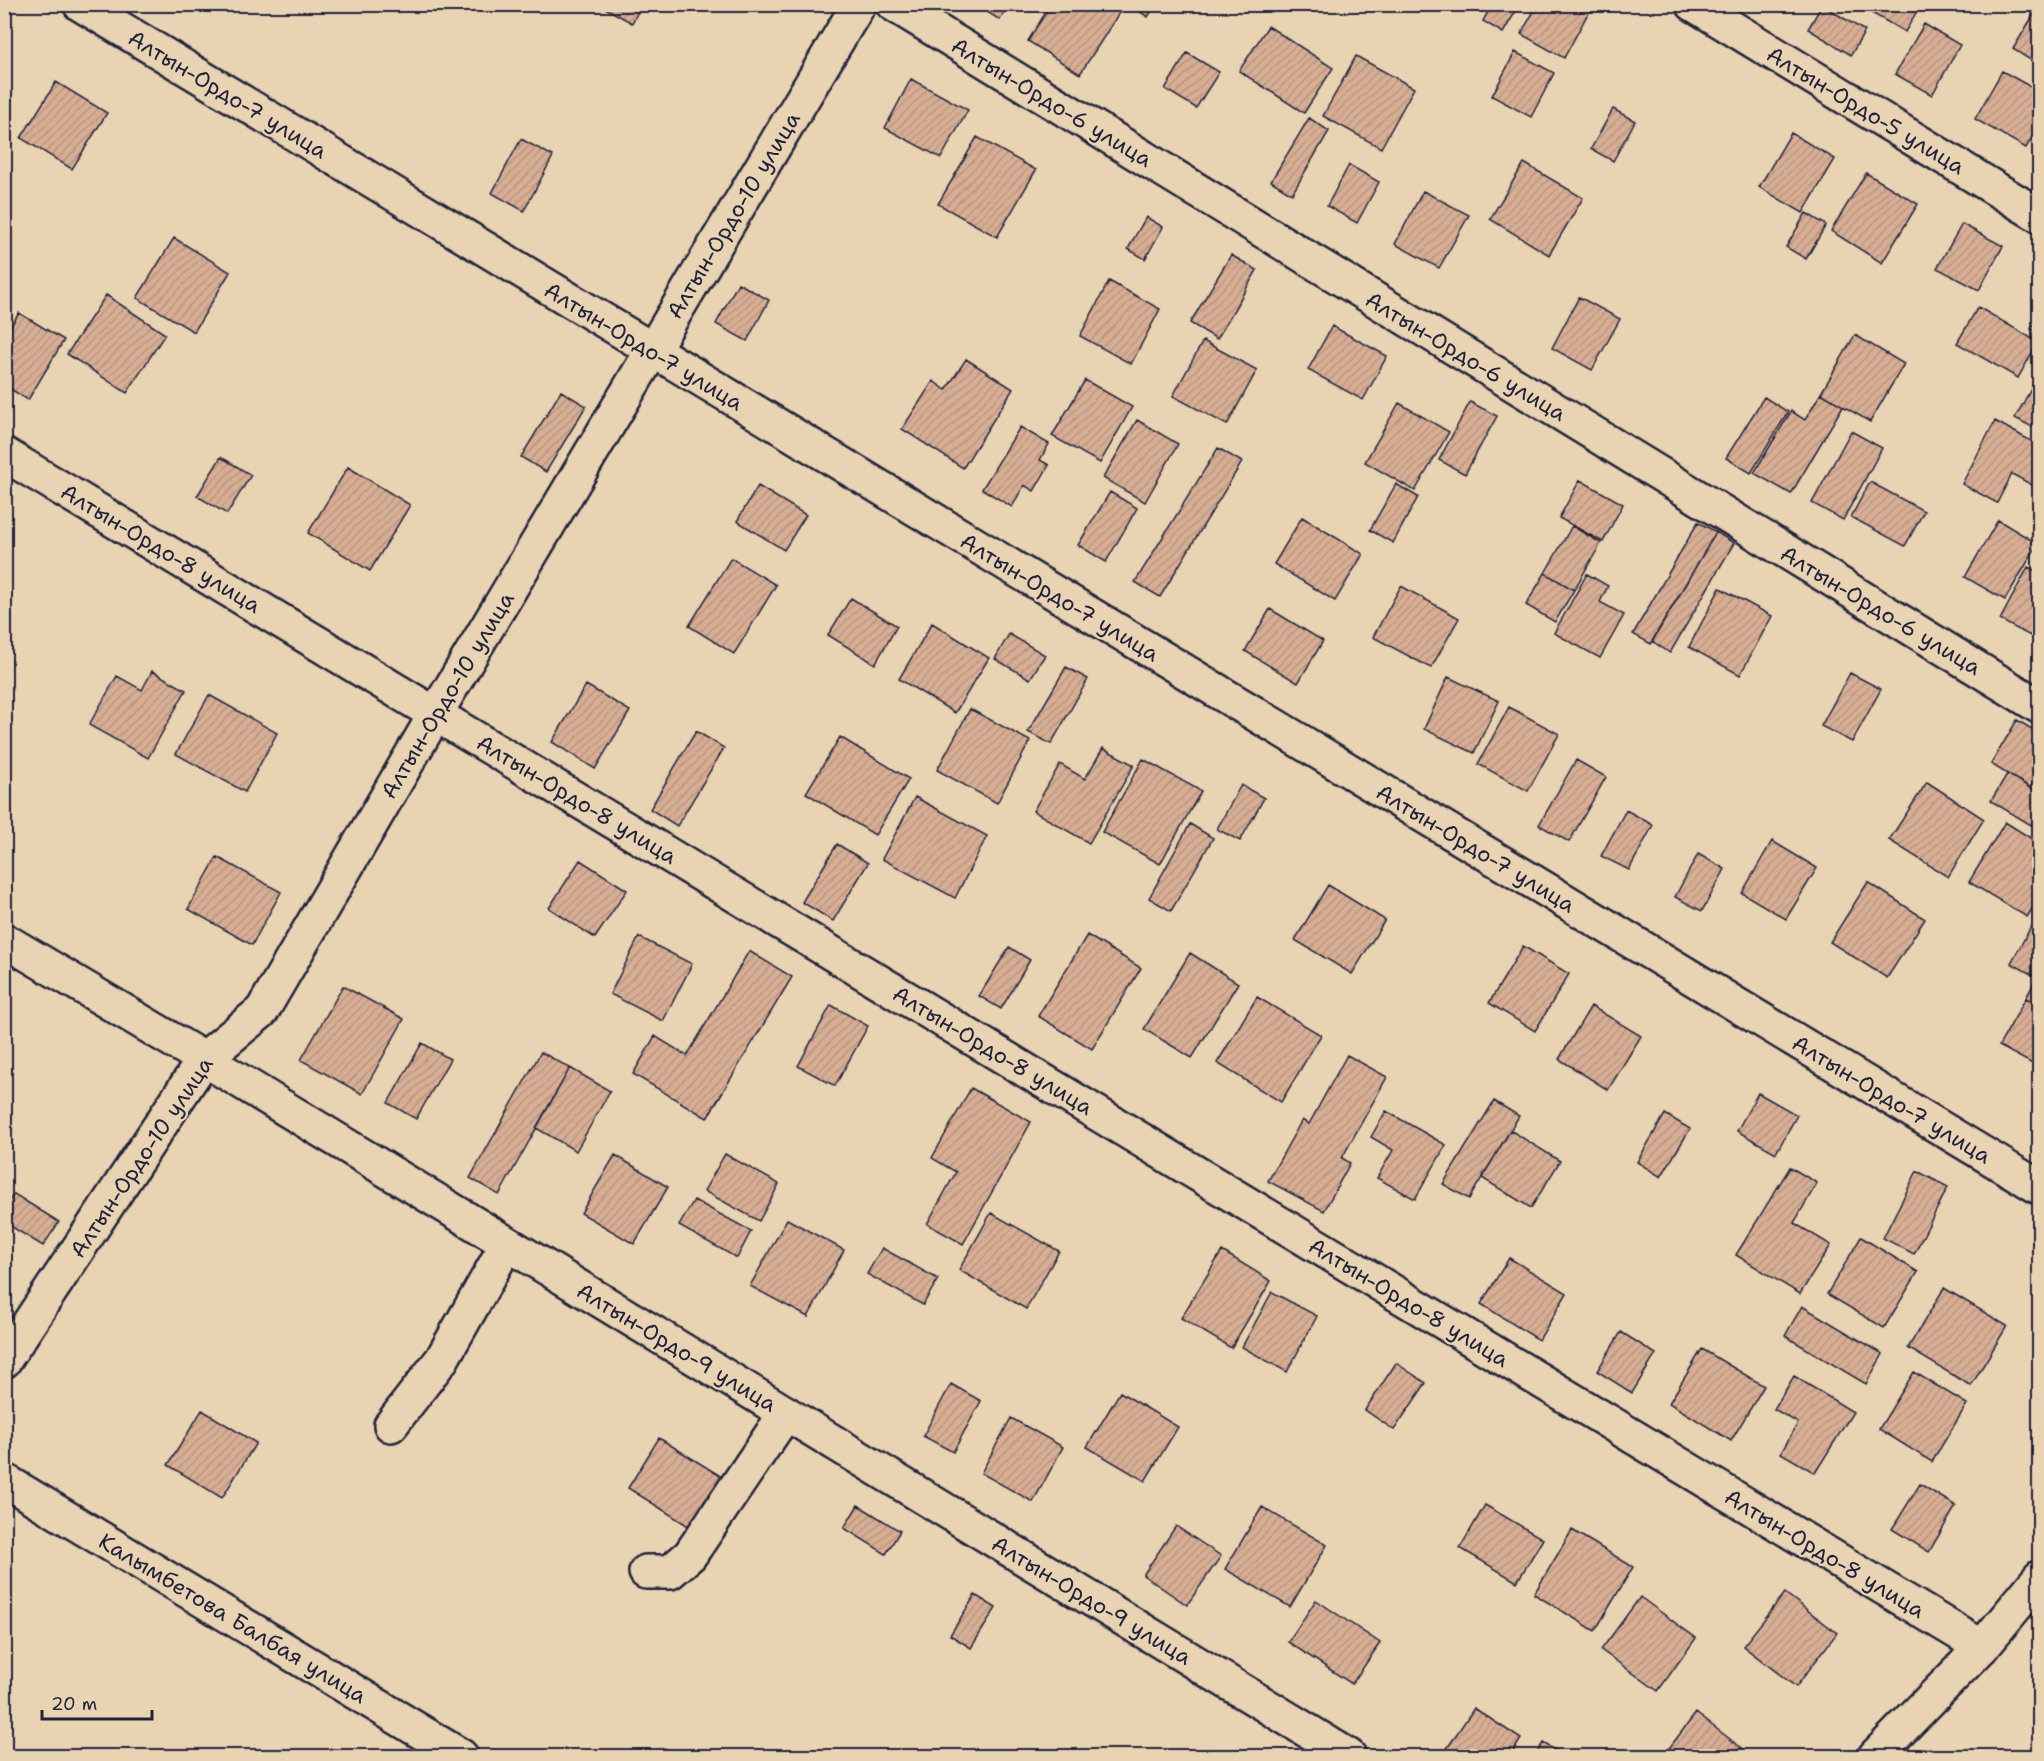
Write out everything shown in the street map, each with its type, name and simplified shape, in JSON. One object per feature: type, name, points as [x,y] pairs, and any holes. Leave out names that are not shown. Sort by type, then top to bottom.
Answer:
[{"type":"street","name":"Алтын-Ордо-7 улица","points":[[80,4],[2040,1188]]},
{"type":"street","name":"Алтын-Ордо-10 улица","points":[[4,1361],[204,1059],[262,1011],[436,713],[859,4]]},
{"type":"street","name":"Алтын-Ордо-6 улица","points":[[893,4],[2040,707]]},
{"type":"street","name":"Алтын-Ордо-5 улица","points":[[1692,4],[2040,216]]},
{"type":"street","name":"Алтын-Ордо-8 улица","points":[[4,454],[1982,1647]]},
{"type":"street","name":"Алтын-Ордо-9 улица","points":[[4,940],[204,1059],[1349,1756]]},
{"type":"street","points":[[391,1425],[442,1359],[507,1244]]},
{"type":"street","points":[[646,1572],[670,1572],[690,1555],[786,1413]]},
{"type":"street","name":"Калымбетова Балбая улица","points":[[4,1480],[461,1756]]},
{"type":"street","points":[[1875,1756],[1982,1647],[2040,1577]]},
{"type":"building","points":[[598,4],[642,4],[632,23]]},
{"type":"building","points":[[974,4],[1008,4],[1000,20]]},
{"type":"building","points":[[1051,4],[1125,4],[1080,74],[1028,41]]},
{"type":"building","points":[[1128,4],[1156,4],[1148,17]]},
{"type":"building","points":[[1492,4],[1520,4],[1503,33],[1483,21]]},
{"type":"building","points":[[1538,4],[1593,4],[1564,58],[1521,34]]},
{"type":"building","points":[[1856,4],[1921,4],[1905,32]]},
{"type":"building","points":[[2040,4],[2040,49],[2032,61],[2013,49]]},
{"type":"building","points":[[1822,5],[1865,31],[1851,55],[1808,29]]},
{"type":"building","points":[[1924,24],[1960,45],[1932,95],[1895,74]]},
{"type":"building","points":[[1268,26],[1333,68],[1304,113],[1239,71]]},
{"type":"building","points":[[1515,52],[1554,73],[1531,117],[1492,96]]},
{"type":"building","points":[[1187,53],[1219,72],[1196,108],[1165,89]]},
{"type":"building","points":[[1356,56],[1414,88],[1381,148],[1323,116]]},
{"type":"building","points":[[2002,71],[2040,92],[2040,124],[2026,148],[1975,119]]},
{"type":"building","points":[[911,79],[968,110],[941,158],[885,128]]},
{"type":"building","points":[[56,82],[107,113],[72,169],[21,138]]},
{"type":"building","points":[[1613,109],[1635,121],[1613,161],[1591,149]]},
{"type":"building","points":[[1309,118],[1329,131],[1292,194],[1271,181]]},
{"type":"building","points":[[1791,133],[1835,159],[1803,213],[1759,187]]},
{"type":"building","points":[[977,137],[1036,170],[997,237],[938,204]]},
{"type":"building","points":[[521,139],[553,156],[524,211],[492,193]]},
{"type":"building","points":[[1524,163],[1583,198],[1549,255],[1490,219]]},
{"type":"building","points":[[1349,165],[1379,182],[1357,223],[1327,206]]},
{"type":"building","points":[[1866,173],[1918,204],[1882,263],[1831,231]]},
{"type":"building","points":[[1423,191],[1469,215],[1439,268],[1395,244]]},
{"type":"building","points":[[1806,213],[1826,225],[1806,259],[1786,247]]},
{"type":"building","points":[[1146,217],[1163,227],[1145,259],[1128,249]]},
{"type":"building","points":[[1962,224],[2003,246],[1979,290],[1937,268]]},
{"type":"building","points":[[174,238],[230,272],[194,332],[137,298]]},
{"type":"building","points":[[1231,255],[1257,270],[1217,339],[1190,323]]},
{"type":"building","points":[[1109,281],[1160,309],[1131,364],[1080,336]]},
{"type":"building","points":[[738,283],[769,300],[747,341],[716,324]]},
{"type":"building","points":[[106,295],[165,334],[127,393],[67,354]]},
{"type":"building","points":[[1579,297],[1620,319],[1592,370],[1552,348]]},
{"type":"building","points":[[1978,307],[2038,342],[2018,378],[1957,343]]},
{"type":"building","points":[[19,313],[64,340],[28,400],[4,385],[4,337]]},
{"type":"building","points":[[2040,314],[2040,334],[2031,329]]},
{"type":"building","points":[[1332,326],[1387,356],[1363,400],[1308,370]]},
{"type":"building","points":[[1855,335],[1904,364],[1870,422],[1821,393]]},
{"type":"building","points":[[1203,341],[1257,370],[1227,425],[1173,396]]},
{"type":"building","points":[[966,359],[1013,389],[963,468],[902,429],[933,381],[946,390]]},
{"type":"building","points":[[2040,373],[2040,431],[2015,418]]},
{"type":"building","points":[[1085,380],[1132,407],[1100,463],[1052,436]]},
{"type":"building","points":[[561,391],[586,406],[546,472],[521,457]]},
{"type":"building","points":[[1821,393],[1843,406],[1791,494],[1754,473],[1791,411],[1805,420]]},
{"type":"building","points":[[1764,397],[1788,412],[1751,473],[1726,458]]},
{"type":"building","points":[[1470,402],[1497,416],[1465,474],[1439,460]]},
{"type":"building","points":[[1399,403],[1449,432],[1415,491],[1365,462]]},
{"type":"building","points":[[1137,420],[1178,444],[1145,502],[1103,478]]},
{"type":"building","points":[[1995,421],[2040,446],[2040,470],[2032,485],[2012,474],[1997,503],[1962,484]]},
{"type":"building","points":[[1020,427],[1049,444],[1040,460],[1049,465],[1034,491],[1024,485],[1012,507],[982,489]]},
{"type":"building","points":[[1851,431],[1882,448],[1843,520],[1812,503]]},
{"type":"building","points":[[1218,448],[1242,462],[1160,597],[1135,582]]},
{"type":"building","points":[[221,457],[251,475],[227,514],[197,496]]},
{"type":"building","points":[[348,467],[410,505],[370,571],[308,533]]},
{"type":"building","points":[[1580,480],[1623,504],[1603,542],[1559,518]]},
{"type":"building","points":[[1870,482],[1924,511],[1905,546],[1851,517]]},
{"type":"building","points":[[1396,484],[1418,497],[1393,543],[1370,530]]},
{"type":"building","points":[[758,486],[806,515],[784,550],[737,521]]},
{"type":"building","points":[[1110,492],[1137,508],[1106,562],[1078,545]]},
{"type":"building","points":[[1302,517],[1363,554],[1335,601],[1274,564]]},
{"type":"building","points":[[1998,520],[2038,544],[2005,600],[1965,577]]},
{"type":"building","points":[[1698,522],[1716,532],[1651,644],[1633,634]]},
{"type":"building","points":[[1572,526],[1601,543],[1574,590],[1545,573]]},
{"type":"building","points":[[1716,532],[1734,543],[1670,653],[1652,641]]},
{"type":"building","points":[[731,558],[776,585],[734,654],[689,626]]},
{"type":"building","points":[[2028,567],[2040,573],[2040,641],[2000,620]]},
{"type":"building","points":[[1545,573],[1574,590],[1555,622],[1526,605]]},
{"type":"building","points":[[1587,574],[1608,586],[1600,602],[1624,615],[1600,658],[1554,633]]},
{"type":"building","points":[[1401,586],[1459,618],[1431,668],[1373,637]]},
{"type":"building","points":[[1720,588],[1772,616],[1740,675],[1689,647]]},
{"type":"building","points":[[851,598],[897,626],[875,664],[828,635]]},
{"type":"building","points":[[1270,609],[1323,641],[1298,683],[1245,651]]},
{"type":"building","points":[[932,623],[989,658],[955,713],[899,679]]},
{"type":"building","points":[[1009,634],[1045,655],[1030,679],[995,659]]},
{"type":"building","points":[[1066,667],[1088,679],[1051,744],[1028,732]]},
{"type":"building","points":[[152,671],[186,690],[148,758],[89,725],[117,676],[142,690]]},
{"type":"building","points":[[1850,673],[1881,689],[1852,742],[1821,726]]},
{"type":"building","points":[[1448,677],[1499,701],[1474,753],[1424,729]]},
{"type":"building","points":[[586,685],[630,711],[595,769],[552,742]]},
{"type":"building","points":[[209,695],[277,733],[245,792],[176,754]]},
{"type":"building","points":[[1509,707],[1559,734],[1528,791],[1478,764]]},
{"type":"building","points":[[970,709],[1030,741],[997,803],[937,770]]},
{"type":"building","points":[[2017,720],[2040,734],[2040,772],[2030,788],[1991,764]]},
{"type":"building","points":[[696,731],[724,748],[677,826],[650,809]]},
{"type":"building","points":[[840,737],[909,779],[875,835],[806,793]]},
{"type":"building","points":[[1103,748],[1134,765],[1089,843],[1033,811],[1060,764],[1085,779]]},
{"type":"building","points":[[1143,759],[1201,791],[1160,864],[1102,832]]},
{"type":"building","points":[[1576,760],[1606,777],[1569,842],[1539,825]]},
{"type":"building","points":[[2007,774],[2040,793],[2040,810],[2031,825],[1991,801]]},
{"type":"building","points":[[1927,782],[1984,819],[1948,877],[1889,840]]},
{"type":"building","points":[[1241,785],[1264,798],[1240,841],[1217,829]]},
{"type":"building","points":[[915,797],[987,836],[955,898],[882,859]]},
{"type":"building","points":[[1626,810],[1653,825],[1629,870],[1601,856]]},
{"type":"building","points":[[2005,822],[2040,844],[2040,896],[2027,917],[1969,882]]},
{"type":"building","points":[[1190,824],[1213,838],[1171,911],[1149,898]]},
{"type":"building","points":[[1772,841],[1817,868],[1786,919],[1742,893]]},
{"type":"building","points":[[837,844],[868,863],[833,921],[802,902]]},
{"type":"building","points":[[1698,854],[1725,869],[1702,911],[1675,897]]},
{"type":"building","points":[[217,857],[281,892],[252,945],[188,909]]},
{"type":"building","points":[[580,860],[627,890],[595,938],[549,908]]},
{"type":"building","points":[[1868,882],[1925,919],[1887,978],[1830,942]]},
{"type":"building","points":[[1328,885],[1385,920],[1352,974],[1295,940]]},
{"type":"building","points":[[2031,927],[2040,931],[2040,979],[2011,963]]},
{"type":"building","points":[[1087,935],[1141,968],[1092,1049],[1038,1016]]},
{"type":"building","points":[[639,937],[692,964],[663,1021],[610,994]]},
{"type":"building","points":[[1523,946],[1569,974],[1535,1031],[1489,1003]]},
{"type":"building","points":[[1009,947],[1030,960],[1001,1009],[979,996]]},
{"type":"building","points":[[749,951],[792,977],[707,1118],[633,1074],[655,1036],[687,1056]]},
{"type":"building","points":[[1190,953],[1238,983],[1192,1058],[1144,1029]]},
{"type":"building","points":[[2037,977],[2040,979],[2040,1005],[2026,998]]},
{"type":"building","points":[[343,986],[404,1019],[362,1094],[301,1060]]},
{"type":"building","points":[[1257,997],[1321,1035],[1281,1102],[1217,1063]]},
{"type":"building","points":[[2026,998],[2040,1005],[2040,1068],[1999,1046]]},
{"type":"building","points":[[831,1005],[868,1026],[835,1086],[798,1066]]},
{"type":"building","points":[[1591,1006],[1641,1036],[1608,1090],[1559,1059]]},
{"type":"building","points":[[422,1043],[450,1059],[416,1119],[388,1103]]},
{"type":"building","points":[[541,1052],[570,1068],[499,1195],[470,1178]]},
{"type":"building","points":[[1347,1055],[1387,1077],[1342,1158],[1350,1163],[1324,1211],[1268,1181],[1302,1120],[1309,1124]]},
{"type":"building","points":[[570,1068],[610,1091],[576,1151],[536,1128]]},
{"type":"building","points":[[971,1088],[1031,1122],[963,1244],[927,1224],[956,1172],[932,1158]]},
{"type":"building","points":[[1758,1093],[1797,1115],[1776,1153],[1737,1131]]},
{"type":"building","points":[[1494,1101],[1519,1116],[1469,1199],[1443,1184]]},
{"type":"building","points":[[1386,1111],[1446,1145],[1415,1199],[1377,1178],[1393,1150],[1371,1137]]},
{"type":"building","points":[[1665,1114],[1690,1129],[1661,1177],[1637,1162]]},
{"type":"building","points":[[1510,1130],[1560,1161],[1531,1208],[1482,1178]]},
{"type":"building","points":[[725,1154],[779,1184],[759,1221],[704,1191]]},
{"type":"building","points":[[615,1155],[668,1187],[634,1244],[581,1213]]},
{"type":"building","points":[[1790,1167],[1817,1183],[1794,1223],[1831,1245],[1800,1294],[1736,1255]]},
{"type":"building","points":[[1917,1171],[1948,1187],[1914,1254],[1883,1238]]},
{"type":"building","points":[[14,1194],[59,1222],[43,1246],[4,1222],[4,1208]]},
{"type":"building","points":[[694,1200],[751,1231],[737,1258],[679,1226]]},
{"type":"building","points":[[991,1213],[1059,1251],[1026,1309],[959,1270]]},
{"type":"building","points":[[787,1219],[844,1250],[808,1317],[750,1286]]},
{"type":"building","points":[[1861,1237],[1918,1272],[1884,1328],[1827,1294]]},
{"type":"building","points":[[882,1248],[938,1279],[923,1305],[867,1274]]},
{"type":"building","points":[[1222,1251],[1271,1281],[1231,1348],[1181,1318]]},
{"type":"building","points":[[1509,1258],[1567,1293],[1539,1340],[1481,1304]]},
{"type":"building","points":[[1944,1288],[2007,1326],[1971,1386],[1908,1348]]},
{"type":"building","points":[[1272,1292],[1317,1316],[1287,1372],[1242,1347]]},
{"type":"building","points":[[1802,1306],[1883,1354],[1866,1384],[1785,1336]]},
{"type":"building","points":[[1621,1332],[1656,1354],[1632,1393],[1597,1371]]},
{"type":"building","points":[[1702,1349],[1764,1386],[1731,1441],[1669,1403]]},
{"type":"building","points":[[1396,1363],[1426,1383],[1394,1430],[1365,1410]]},
{"type":"building","points":[[1914,1372],[1967,1404],[1932,1462],[1879,1429]]},
{"type":"building","points":[[1794,1376],[1853,1412],[1815,1473],[1781,1453],[1798,1423],[1774,1409]]},
{"type":"building","points":[[951,1384],[981,1401],[953,1452],[923,1436]]},
{"type":"building","points":[[1120,1392],[1178,1427],[1145,1481],[1087,1447]]},
{"type":"building","points":[[202,1410],[256,1443],[222,1498],[168,1465]]},
{"type":"building","points":[[1011,1418],[1063,1447],[1033,1502],[981,1473]]},
{"type":"building","points":[[659,1438],[722,1477],[690,1527],[628,1488]]},
{"type":"building","points":[[1920,1484],[1956,1506],[1929,1552],[1892,1529]]},
{"type":"building","points":[[858,1505],[900,1531],[886,1554],[844,1528]]},
{"type":"building","points":[[1485,1505],[1543,1539],[1517,1582],[1460,1548]]},
{"type":"building","points":[[1262,1507],[1327,1545],[1290,1607],[1225,1569]]},
{"type":"building","points":[[1176,1526],[1221,1556],[1187,1605],[1143,1575]]},
{"type":"building","points":[[1572,1530],[1633,1567],[1595,1631],[1534,1594]]},
{"type":"building","points":[[1785,1593],[1837,1633],[1796,1687],[1743,1646]]},
{"type":"building","points":[[975,1595],[996,1608],[971,1648],[950,1635]]},
{"type":"building","points":[[1640,1597],[1696,1638],[1658,1691],[1601,1650]]},
{"type":"building","points":[[1316,1600],[1380,1643],[1352,1684],[1288,1642]]},
{"type":"building","points":[[1474,1708],[1521,1739],[1510,1756],[1450,1756],[1444,1753]]},
{"type":"building","points":[[1696,1713],[1748,1753],[1745,1756],[1663,1756]]},
{"type":"building","points":[[1543,1743],[1565,1756],[1535,1756]]}]
